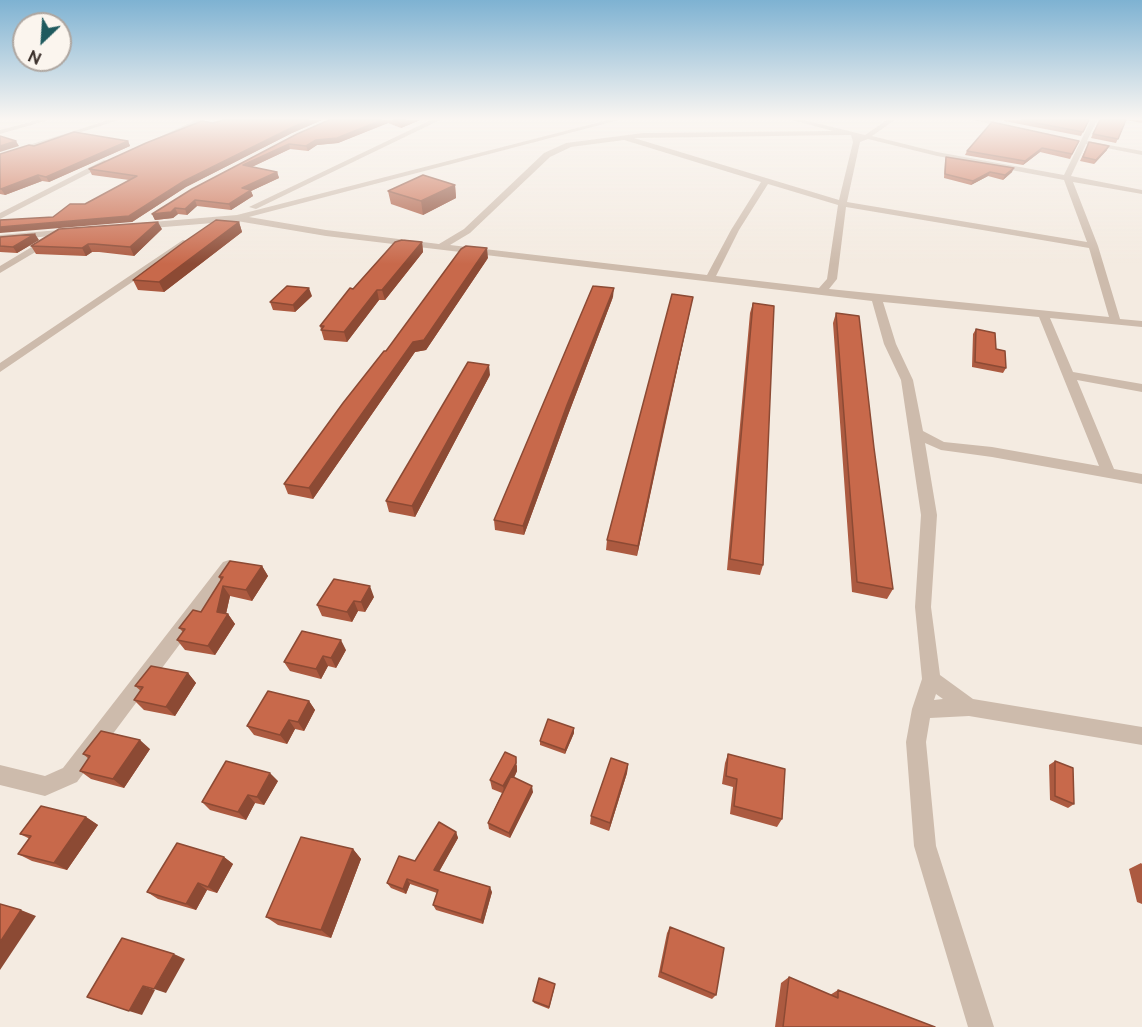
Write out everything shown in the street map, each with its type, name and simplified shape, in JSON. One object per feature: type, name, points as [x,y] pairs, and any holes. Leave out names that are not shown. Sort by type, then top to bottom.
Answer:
[{"type":"street","points":[[0,216],[96,168]]},
{"type":"street","points":[[0,368],[183,244],[338,168]]},
{"type":"street","points":[[149,218],[135,227],[232,219],[430,168]]},
{"type":"street","points":[[440,247],[467,231],[533,168]]},
{"type":"street","points":[[721,168],[842,204],[1093,246]]},
{"type":"street","points":[[822,291],[832,279],[847,168]]},
{"type":"street","points":[[1010,168],[1142,192]]},
{"type":"street","points":[[1070,168],[1068,180],[1093,246],[1116,322]]},
{"type":"street","points":[[710,278],[735,230],[765,182]]},
{"type":"street","points":[[232,219],[440,247],[877,298],[1142,324]]},
{"type":"street","points":[[0,238],[83,231]]},
{"type":"street","points":[[0,270],[62,233]]},
{"type":"street","points":[[832,279],[852,295]]},
{"type":"street","points":[[877,298],[890,344],[907,380],[929,515],[923,607],[931,679],[921,709],[916,742],[925,846],[981,1027]]},
{"type":"street","points":[[1043,314],[1109,473]]},
{"type":"street","points":[[1068,375],[1142,388]]},
{"type":"street","points":[[916,433],[941,446],[1142,479]]},
{"type":"street","points":[[921,460],[941,446]]},
{"type":"street","points":[[0,775],[45,786],[70,775],[229,566]]},
{"type":"street","points":[[931,679],[969,707]]},
{"type":"street","points":[[921,709],[969,707],[1142,736]]},
{"type":"building","points":[[0,168],[67,168],[46,177],[38,175],[0,189]]},
{"type":"building","points":[[210,168],[184,181],[129,216],[0,227],[0,220],[53,217],[70,204],[85,204],[137,176],[89,169]]},
{"type":"building","points":[[232,168],[257,168],[277,172],[242,188],[251,190],[229,204],[195,200],[185,209],[175,208],[171,212],[152,214]]},
{"type":"building","points":[[945,168],[1014,168],[1005,175],[990,172],[973,181],[945,174]]},
{"type":"building","points":[[423,175],[455,185],[421,201],[388,191]]},
{"type":"building","points":[[216,220],[239,222],[159,282],[133,280],[184,242]]},
{"type":"building","points":[[158,222],[130,247],[94,244],[88,244],[82,248],[31,246],[59,229]]},
{"type":"building","points":[[35,234],[13,247],[0,246],[0,237]]},
{"type":"building","points":[[402,240],[422,242],[382,290],[377,290],[344,332],[321,330],[324,326],[320,326],[350,288],[353,289],[395,242]]},
{"type":"building","points":[[466,246],[487,248],[424,340],[413,342],[309,488],[284,484],[343,403],[386,351],[461,249]]},
{"type":"building","points":[[287,286],[309,288],[293,305],[270,302]]},
{"type":"building","points":[[593,286],[614,288],[567,405],[523,526],[494,520]]},
{"type":"building","points":[[672,294],[693,297],[638,546],[607,540]]},
{"type":"building","points":[[753,303],[774,306],[763,565],[730,559]]},
{"type":"building","points":[[836,313],[859,316],[893,589],[857,582]]},
{"type":"building","points":[[976,329],[995,333],[996,349],[1005,351],[1006,368],[975,362]]},
{"type":"building","points":[[468,362],[489,365],[412,506],[386,501]]},
{"type":"building","points":[[230,561],[262,566],[246,590],[223,586],[217,612],[228,614],[208,646],[177,640],[185,629],[179,628],[193,610],[201,612],[223,577],[219,577]]},
{"type":"building","points":[[334,579],[370,586],[361,602],[354,601],[347,612],[317,605]]},
{"type":"building","points":[[302,631],[341,640],[331,658],[323,656],[316,669],[284,662]]},
{"type":"building","points":[[151,666],[188,673],[166,707],[134,700],[143,687],[135,686]]},
{"type":"building","points":[[268,691],[309,701],[298,722],[289,720],[280,735],[247,726]]},
{"type":"building","points":[[548,719],[574,728],[565,750],[540,741]]},
{"type":"building","points":[[101,731],[140,740],[113,779],[80,771],[90,756],[83,754]]},
{"type":"building","points":[[505,752],[516,757],[516,763],[503,786],[490,780]]},
{"type":"building","points":[[728,754],[785,769],[782,819],[734,806],[737,779],[726,776]]},
{"type":"building","points":[[611,758],[628,764],[610,823],[591,816]]},
{"type":"building","points":[[226,761],[270,773],[257,797],[248,795],[238,812],[202,802]]},
{"type":"building","points":[[1055,761],[1073,768],[1074,804],[1055,796]]},
{"type":"building","points":[[511,776],[532,786],[509,833],[488,823]]},
{"type":"building","points":[[41,806],[86,817],[54,863],[18,854],[31,836],[20,834]]},
{"type":"building","points":[[439,822],[456,832],[434,870],[490,887],[481,920],[433,905],[438,890],[407,879],[403,889],[387,883],[399,856],[415,861]]},
{"type":"building","points":[[301,837],[353,849],[321,930],[266,917]]},
{"type":"building","points":[[177,843],[224,857],[208,887],[198,883],[186,904],[147,892]]},
{"type":"building","points":[[0,904],[21,910],[0,942]]},
{"type":"building","points":[[670,927],[724,948],[716,995],[661,972]]},
{"type":"building","points":[[122,938],[174,954],[154,989],[143,986],[129,1011],[87,997]]},
{"type":"building","points":[[789,977],[838,998],[838,990],[935,1027],[783,1027]]},
{"type":"building","points":[[539,978],[555,984],[549,1007],[533,1001]]}]
